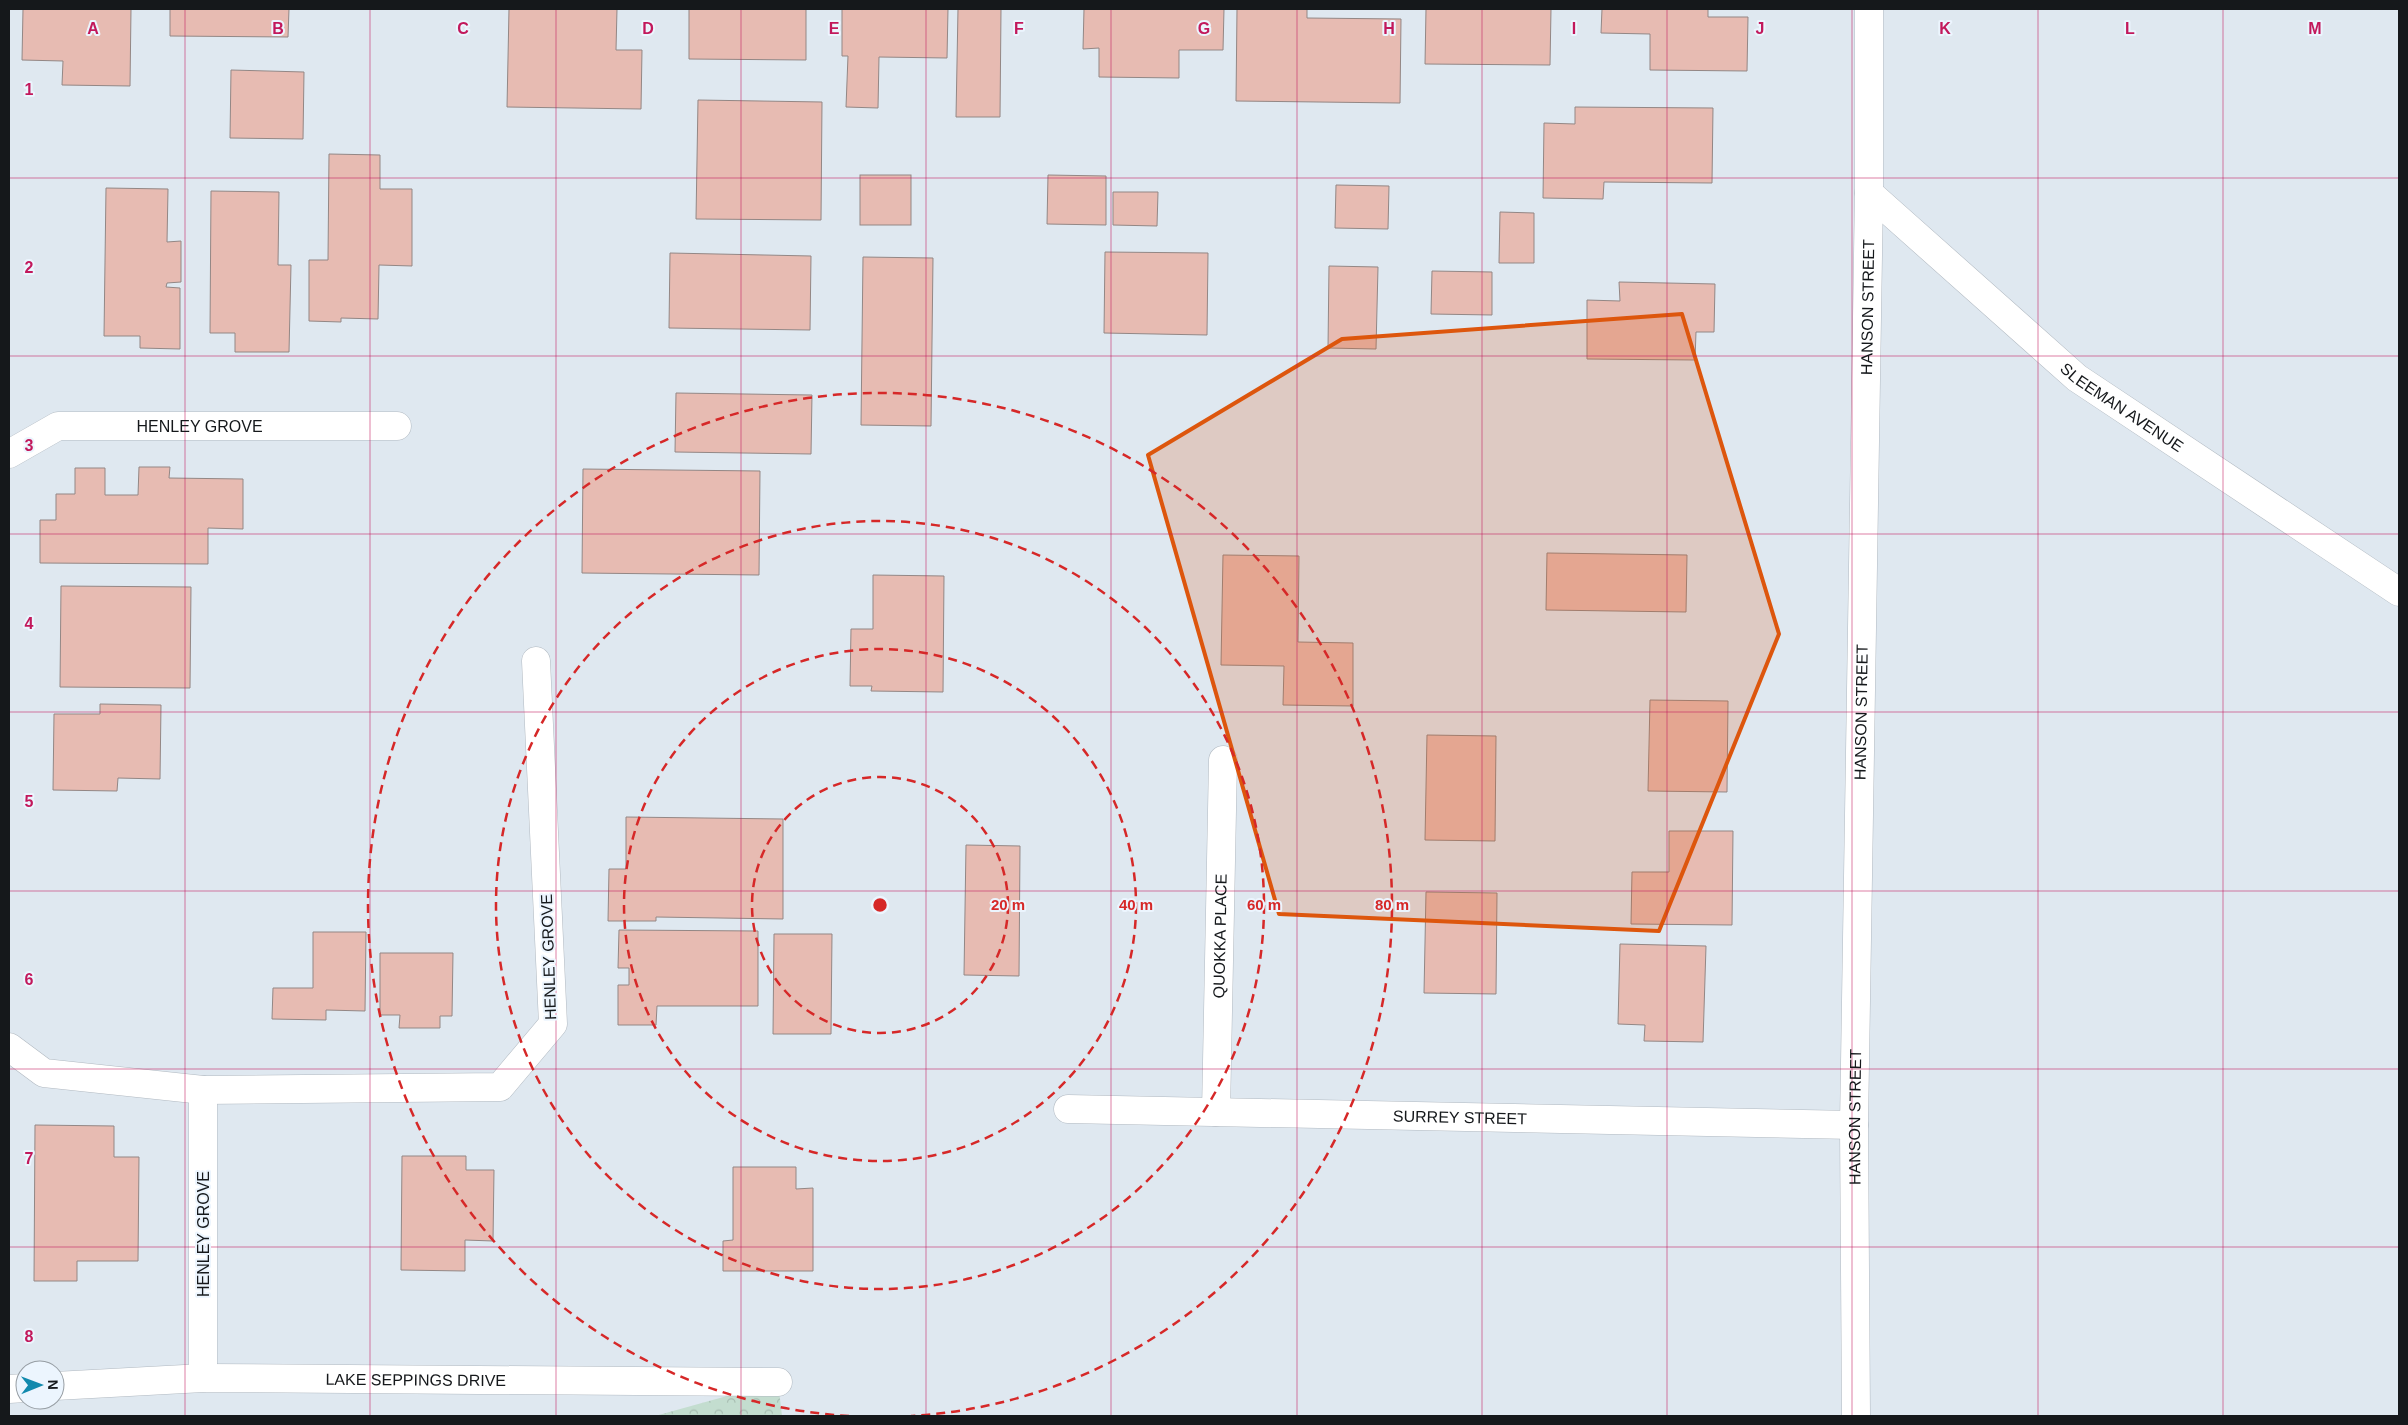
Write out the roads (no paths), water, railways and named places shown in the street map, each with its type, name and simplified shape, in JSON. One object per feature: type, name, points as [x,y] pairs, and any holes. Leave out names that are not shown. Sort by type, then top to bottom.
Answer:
[{"type":"street","name":"HANSON STREET","points":[[1856,1416],[1854,1125],[1869,193],[1870,9]]},
{"type":"street","name":"SLEEMAN AVENUE","points":[[1869,193],[2077,378],[2399,592]]},
{"type":"street","name":"HENLEY GROVE","points":[[9,454],[58,426],[397,426]]},
{"type":"street","name":"HENLEY GROVE","points":[[9,1046],[44,1072],[203,1090],[500,1087],[553,1024],[536,661]]},
{"type":"street","name":"QUOKKA PLACE","points":[[1216,1112],[1223,760]]},
{"type":"street","name":"HENLEY GROVE","points":[[203,1090],[203,1378]]},
{"type":"street","name":"SURREY STREET","points":[[1068,1109],[1854,1125]]},
{"type":"street","name":"LAKE SEPPINGS DRIVE","points":[[65,1385],[203,1378],[778,1382]]}]
